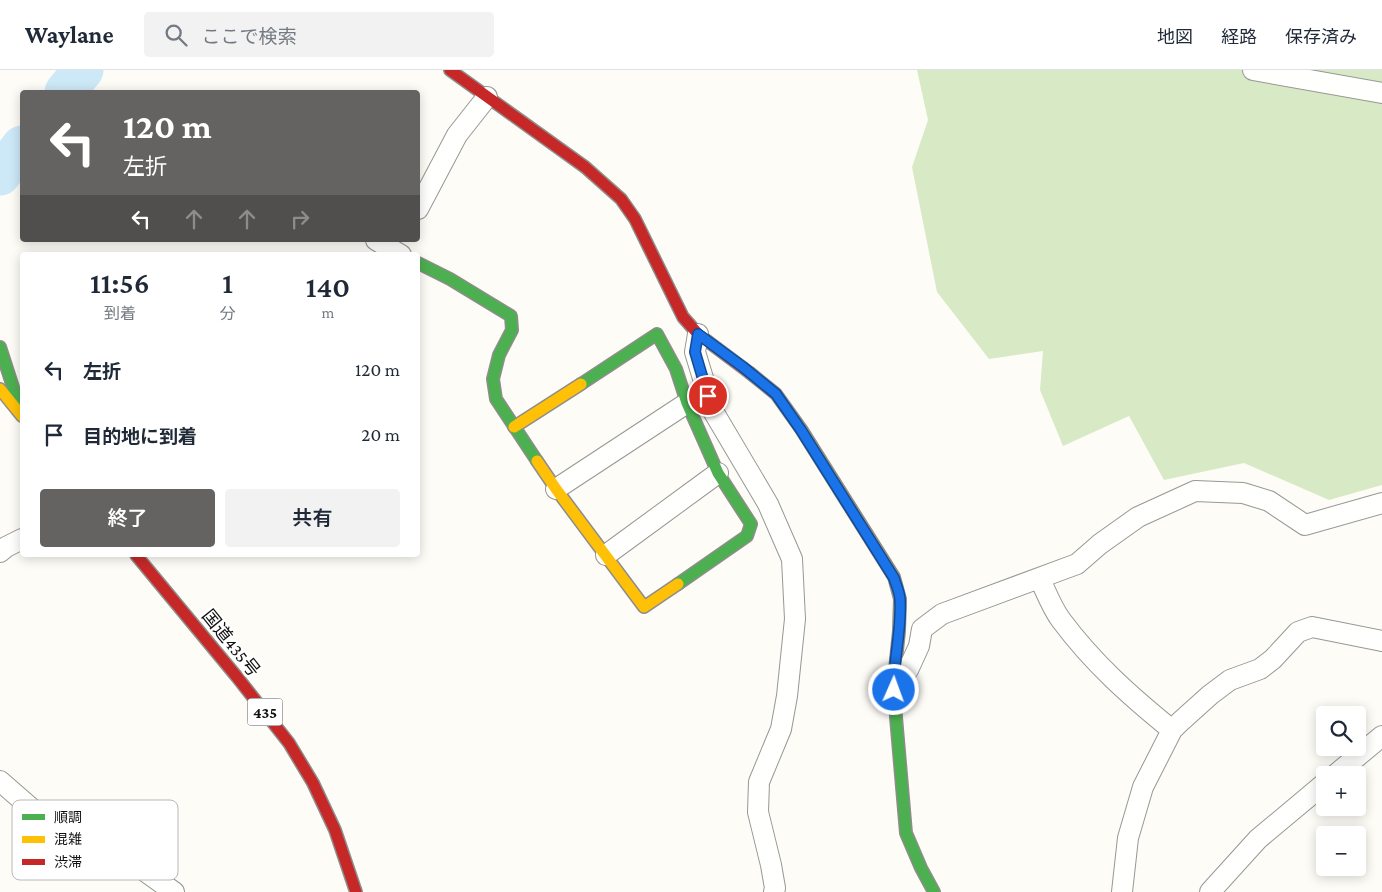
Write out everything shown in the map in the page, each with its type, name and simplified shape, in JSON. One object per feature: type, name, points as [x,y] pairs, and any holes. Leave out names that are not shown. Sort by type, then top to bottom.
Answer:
[{"type":"main road","points":[[450,70],[585,167],[621,199],[635,219],[683,317],[698,334],[776,394],[801,430],[894,578],[900,599],[894,676],[906,833],[934,892]]},
{"type":"main road","points":[[420,264],[450,279],[511,316],[512,330],[499,354],[493,379],[496,400],[514,428],[556,489],[644,607],[747,536],[752,524],[718,472],[686,403],[676,369],[657,334],[514,428]]},
{"type":"main road","points":[[0,347],[20,410]]},
{"type":"main road","points":[[0,389],[20,414]]},
{"type":"main road","name":"国道435号","points":[[138,557],[289,743],[313,783],[335,830],[356,892]]},
{"type":"street","points":[[1253,70],[1382,93]]},
{"type":"street","points":[[420,205],[457,135],[487,97]]},
{"type":"street","points":[[380,242],[397,251]]},
{"type":"street","points":[[698,334],[695,352],[713,411],[768,504],[792,559],[795,619],[787,696],[781,728],[759,782],[758,812],[771,865],[774,892]]},
{"type":"street","points":[[556,489],[686,403]]},
{"type":"street","points":[[606,554],[718,472]]},
{"type":"street","points":[[894,676],[908,670],[919,646],[922,629],[942,614],[1077,564],[1100,544],[1138,517],[1195,491],[1243,493],[1269,501],[1305,525],[1382,503]]},
{"type":"street","points":[[0,552],[20,540]]},
{"type":"street","points":[[1040,579],[1060,618],[1097,664],[1122,688],[1172,730]]},
{"type":"street","points":[[1122,892],[1128,838],[1143,787],[1172,730],[1210,695],[1230,680],[1260,670],[1298,632],[1312,627],[1382,641]]},
{"type":"street","points":[[1346,766],[1382,736]]},
{"type":"street","points":[[0,781],[22,800]]},
{"type":"street","points":[[1210,892],[1258,839],[1316,791]]},
{"type":"street","points":[[157,880],[174,892]]},
{"type":"green space","points":[[917,70],[1382,70],[1382,485],[1329,500],[1244,463],[1164,480],[1129,416],[1063,446],[1040,390],[1043,351],[989,359],[937,292],[912,167],[928,120]]},
{"type":"waterway","points":[[67,90],[83,70]]},
{"type":"waterway","points":[[0,175],[20,149]]},
{"type":"traffic: fast","points":[[420,264],[450,279],[511,316],[512,330],[499,355],[493,379],[496,399],[537,461]]},
{"type":"traffic: fast","points":[[581,384],[657,334],[676,369],[687,403],[718,473],[751,524],[747,536],[678,584]]},
{"type":"traffic: fast","points":[[0,347],[20,409]]},
{"type":"traffic: fast","points":[[896,660],[894,676],[896,717],[906,833],[934,892]]},
{"type":"traffic: slow","points":[[750,373],[776,394],[801,429],[894,577],[900,599],[896,660]]},
{"type":"traffic: slow","points":[[514,427],[581,384]]},
{"type":"traffic: slow","points":[[0,389],[20,414]]},
{"type":"traffic: slow","points":[[537,461],[644,607],[678,584]]},
{"type":"traffic: jam","points":[[450,70],[585,167],[621,199],[635,219],[683,317],[698,334],[750,373]]},
{"type":"traffic: jam","points":[[138,557],[289,743],[313,783],[335,830],[356,892]]},
{"type":"route","points":[[708,396],[695,352],[698,334],[776,394],[828,471],[894,578],[900,599],[894,690]]}]
